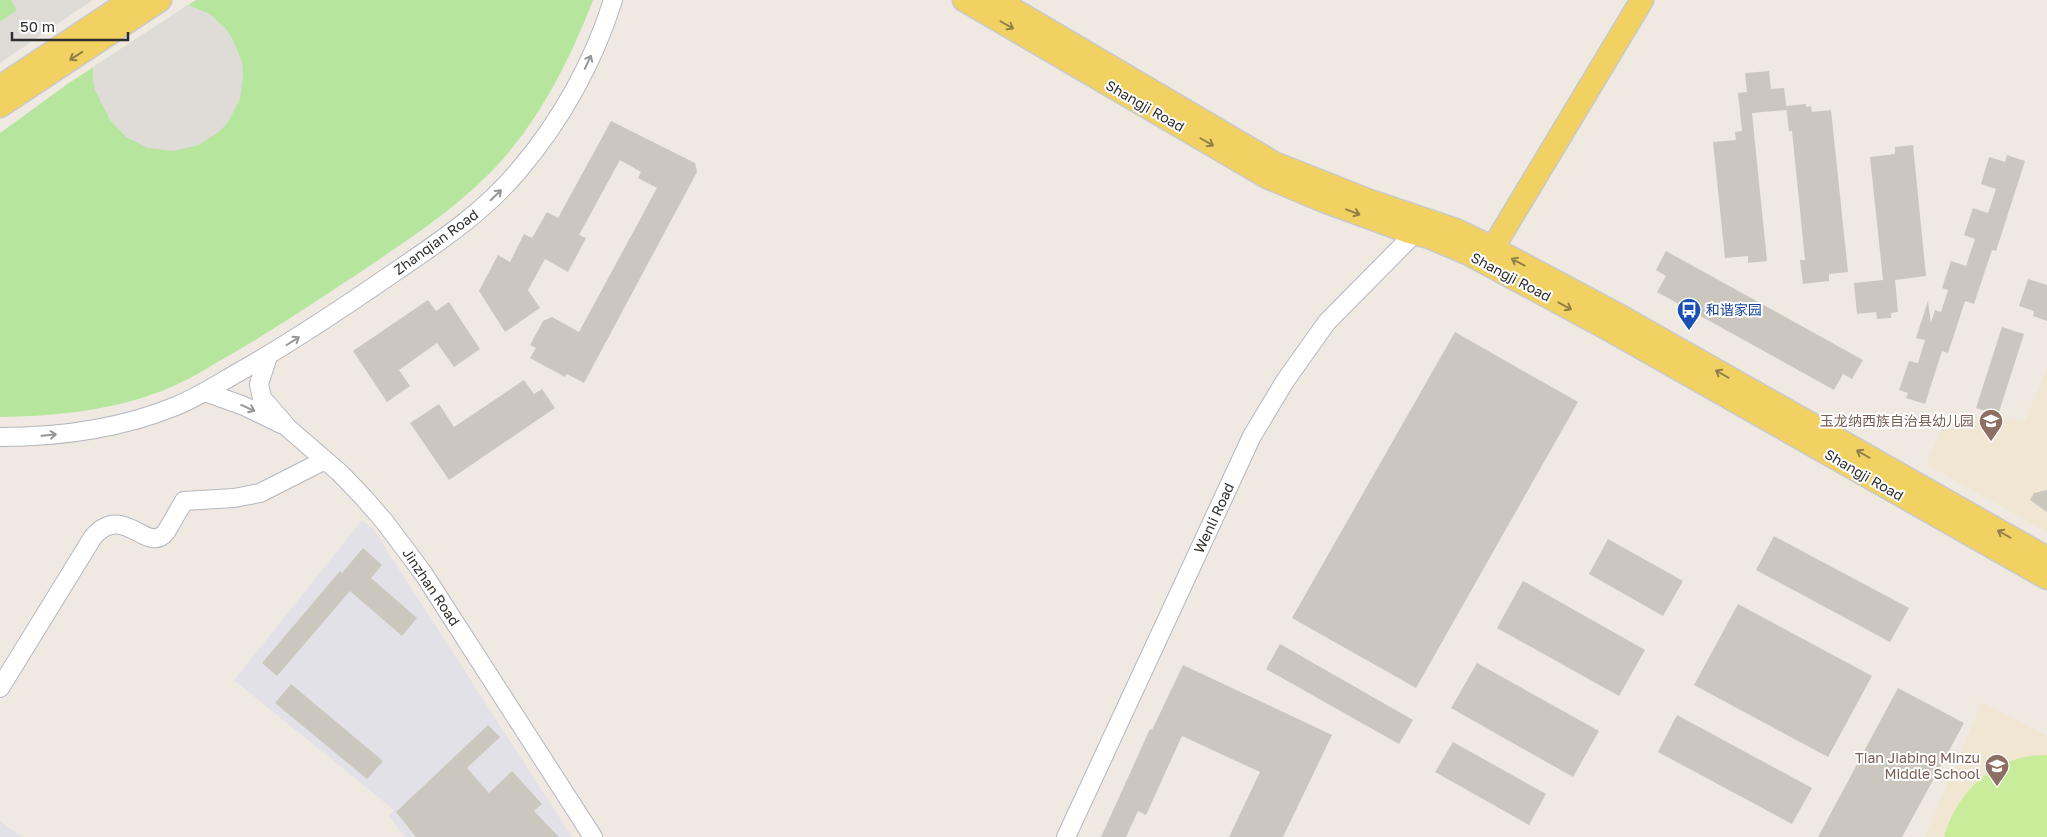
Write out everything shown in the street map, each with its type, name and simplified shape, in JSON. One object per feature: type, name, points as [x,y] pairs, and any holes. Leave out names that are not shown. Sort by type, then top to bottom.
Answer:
[{"type":"main road","points":[[0,87],[131,0]]},
{"type":"main road","points":[[0,106],[160,0]]},
{"type":"main road","name":"Shangji Road","points":[[964,0],[1267,178],[1324,201],[1450,245],[1484,252],[1622,317],[2047,558]]},
{"type":"main road","name":"Shangji Road","points":[[997,0],[1274,163],[1370,201],[1456,230],[1484,252],[1610,330],[2047,578]]},
{"type":"main road","points":[[1484,252],[1628,0]]},
{"type":"main road","points":[[1484,252],[1642,0]]},
{"type":"street","name":"Zhanqian Road","points":[[0,437],[44,436],[102,428],[152,414],[205,392],[295,340],[456,231],[499,192],[536,149],[563,108],[585,68],[613,0]]},
{"type":"street","name":"Wenli Road","points":[[1066,837],[1252,436],[1268,408],[1305,351],[1327,322],[1415,233]]},
{"type":"street","name":"Jinzhan Road","points":[[268,356],[263,366],[259,384],[262,398],[288,428],[325,460],[384,521],[420,568],[593,837]]},
{"type":"street","points":[[205,392],[244,406],[288,428]]},
{"type":"street","points":[[0,688],[93,537],[101,528],[123,525],[156,539],[162,537],[166,532],[184,501],[234,498],[260,493],[325,460]]},
{"type":"shaded area","points":[[11,0],[93,0],[0,63],[0,22],[17,10]]},
{"type":"shaded area","points":[[188,5],[210,14],[227,30],[233,40],[242,62],[243,75],[240,99],[228,122],[220,131],[199,145],[173,151],[148,148],[126,137],[110,120],[95,90],[93,67]]},
{"type":"shaded area","name":"玉龙纳西族自治县幼儿园","points":[[2047,368],[2047,532],[1926,464],[1949,414],[2025,421]]},
{"type":"shaded area","points":[[362,520],[373,529],[572,837],[405,837],[389,816],[394,810],[234,680]]},
{"type":"shaded area","name":"Tian Jiabing Minzu Middle School","points":[[1982,702],[2047,736],[2047,837],[1925,837]]},
{"type":"shaded area","points":[[0,821],[22,837],[0,837]]},
{"type":"green space","points":[[0,0],[11,0],[18,10],[0,22]]},
{"type":"green space","points":[[196,0],[593,0],[555,84],[531,123],[487,176],[454,206],[418,233],[263,335],[197,374],[164,390],[142,398],[95,409],[48,415],[0,417],[0,133],[69,83]]},
{"type":"green space","points":[[2047,755],[2047,837],[1944,837],[1950,820],[1959,804],[1969,790],[1982,778],[1996,768],[2012,761],[2029,756]]},
{"type":"building","points":[[1769,71],[1771,89],[1784,88],[1787,110],[1752,113],[1767,261],[1748,263],[1748,256],[1725,258],[1713,142],[1736,140],[1735,132],[1742,131],[1738,93],[1747,92],[1745,73]]},
{"type":"building","points":[[1806,104],[1806,107],[1811,106],[1812,112],[1831,110],[1848,272],[1829,274],[1829,281],[1803,284],[1800,260],[1805,260],[1792,131],[1789,131],[1786,106]]},
{"type":"building","points":[[611,121],[695,163],[697,172],[584,383],[567,374],[565,377],[530,358],[536,348],[530,345],[543,321],[552,317],[579,332],[657,188],[638,178],[641,172],[620,160],[579,235],[586,238],[568,272],[545,259],[528,290],[540,308],[505,332],[479,291],[498,255],[510,262],[524,234],[532,238],[547,212],[558,218]]},
{"type":"building","points":[[1913,145],[1926,276],[1895,280],[1898,312],[1891,313],[1891,318],[1877,319],[1876,312],[1857,314],[1854,283],[1883,280],[1870,157],[1895,154],[1895,147]]},
{"type":"building","points":[[2007,155],[2025,161],[1996,251],[1992,250],[1974,304],[1965,301],[1948,353],[1942,351],[1925,404],[1906,398],[1908,393],[1899,390],[1909,361],[1918,363],[1925,340],[1916,338],[1928,301],[1931,323],[1935,310],[1941,312],[1948,290],[1942,288],[1951,261],[1966,266],[1975,239],[1964,235],[1973,208],[1988,213],[1996,189],[1981,184],[1989,157],[2005,162]]},
{"type":"building","points":[[1666,251],[1863,360],[1852,379],[1843,374],[1834,390],[1657,292],[1666,276],[1656,270]]},
{"type":"building","points":[[2028,279],[2047,285],[2047,321],[2033,316],[2034,311],[2019,306]]},
{"type":"building","points":[[428,300],[436,311],[449,302],[480,349],[454,367],[437,343],[399,370],[410,386],[387,402],[353,351]]},
{"type":"building","points":[[2002,327],[2024,334],[1998,415],[1976,408]]},
{"type":"building","points":[[1455,332],[1578,402],[1416,688],[1292,618]]},
{"type":"building","points":[[524,380],[534,394],[542,389],[555,408],[449,480],[410,423],[439,404],[454,427]]},
{"type":"building","points":[[2047,490],[2047,512],[2030,500],[2034,493]]},
{"type":"building","points":[[1774,536],[1909,608],[1890,642],[1756,570]]},
{"type":"building","points":[[1608,539],[1683,581],[1663,616],[1589,574]]},
{"type":"building","points":[[363,548],[382,565],[371,578],[417,618],[402,636],[350,591],[277,676],[262,663],[340,571],[342,573]]},
{"type":"building","points":[[1523,581],[1645,650],[1619,696],[1497,628]]},
{"type":"building","points":[[1738,604],[1872,676],[1828,757],[1694,685]]},
{"type":"building","points":[[1280,644],[1413,720],[1399,744],[1266,669]]},
{"type":"building","points":[[1477,663],[1599,731],[1573,777],[1451,708]]},
{"type":"building","points":[[1183,665],[1332,735],[1283,837],[1229,837],[1260,772],[1182,736],[1146,815],[1138,811],[1126,837],[1101,837],[1150,729],[1152,730]]},
{"type":"building","points":[[291,684],[383,761],[367,779],[275,703]]},
{"type":"building","points":[[1898,688],[1964,723],[1902,837],[1818,837]]},
{"type":"building","points":[[1677,715],[1812,788],[1792,824],[1658,752]]},
{"type":"building","points":[[488,725],[500,737],[467,768],[489,793],[512,771],[542,804],[534,811],[559,837],[416,837],[396,812]]},
{"type":"building","points":[[1453,742],[1546,794],[1529,825],[1435,772]]},
{"type":"place","name":"和谐家园","points":[[1689,331]]},
{"type":"place","name":"玉龙纳西族自治县幼儿园","points":[[1991,442]]},
{"type":"place","name":"Tian Jiabing Minzu Middle School","points":[[1997,787]]}]
